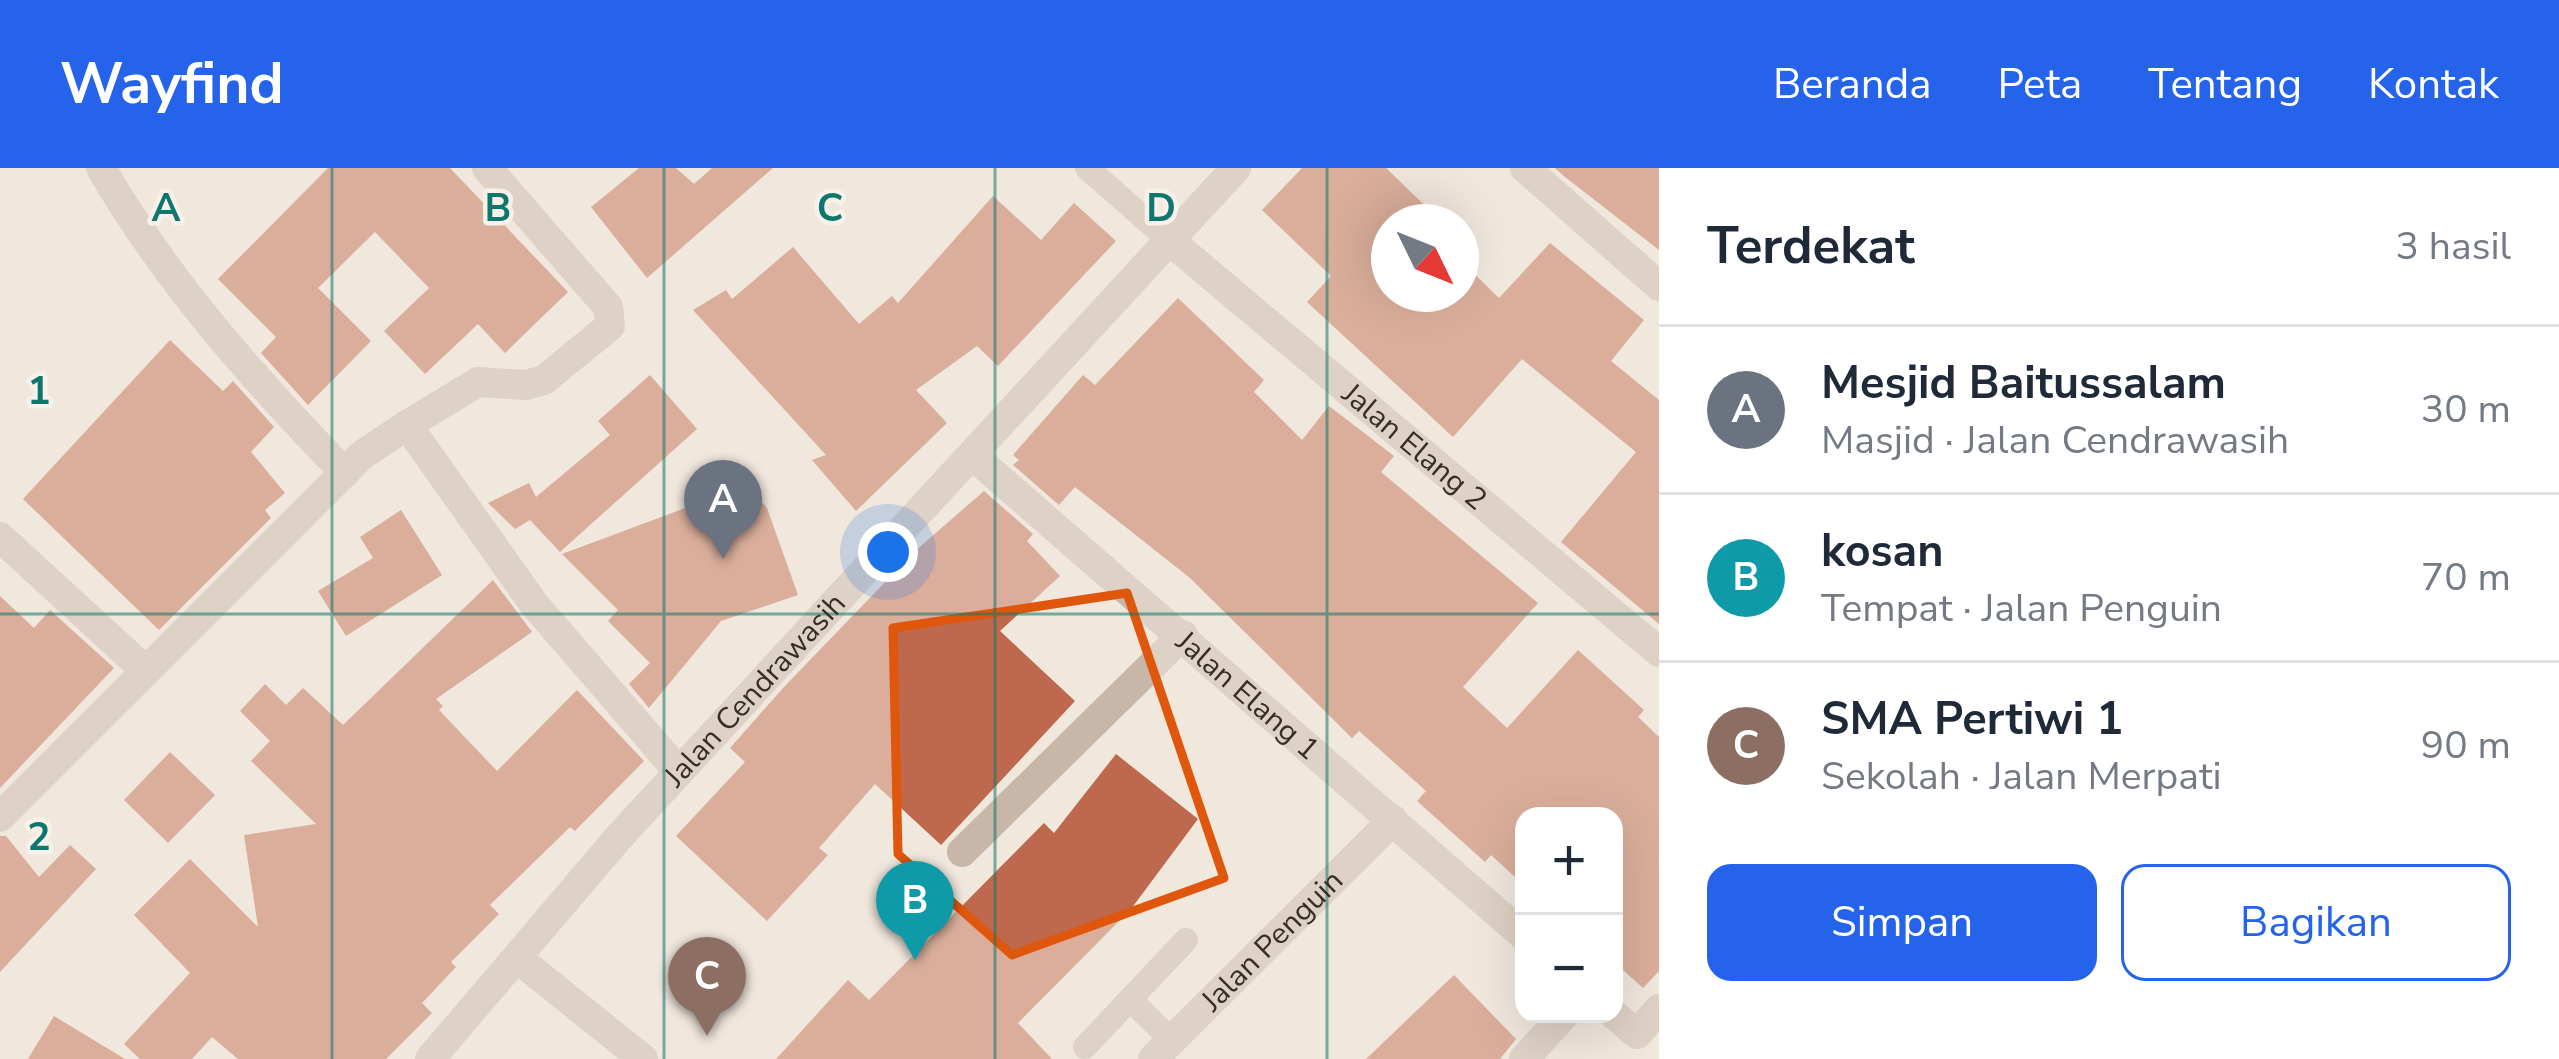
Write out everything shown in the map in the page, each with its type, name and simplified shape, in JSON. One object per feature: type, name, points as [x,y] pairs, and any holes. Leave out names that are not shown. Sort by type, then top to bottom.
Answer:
[{"type":"street","points":[[101,168],[181,287],[262,387],[345,473]]},
{"type":"street","points":[[0,817],[345,473],[407,425],[478,382],[544,380],[610,326],[608,307],[487,168]]},
{"type":"street","name":"Jalan Cendrawasih","points":[[430,1059],[680,772],[1236,168]]},
{"type":"street","points":[[1525,168],[1659,286]]},
{"type":"street","name":"Jalan Elang 2","points":[[1169,240],[1659,652]]},
{"type":"street","points":[[407,425],[534,604],[680,772]]},
{"type":"street","name":"Jalan Elang 1","points":[[972,455],[1515,928]]},
{"type":"street","points":[[0,537],[145,670]]},
{"type":"street","points":[[962,852],[1183,635]]},
{"type":"street","name":"Jalan Penguin","points":[[1162,1050],[1393,820]]},
{"type":"street","points":[[517,958],[643,1059]]},
{"type":"street","points":[[1637,1033],[1659,1009]]},
{"type":"street","points":[[1524,1059],[1557,1023]]},
{"type":"lane","points":[[1088,168],[1169,240]]},
{"type":"lane","points":[[1085,1047],[1186,940]]},
{"type":"lane","points":[[1130,999],[1162,1050]]},
{"type":"highlighted area","points":[[1127,593],[1224,878],[1012,955],[898,854],[893,628]]},
{"type":"building","points":[[328,168],[450,168],[568,292],[505,353],[478,324],[425,374],[384,331],[429,288],[375,232],[318,288],[371,341],[308,405],[261,353],[276,337],[218,279]]},
{"type":"building","points":[[639,168],[676,168],[694,184],[712,168],[773,168],[647,278],[591,207]]},
{"type":"building","points":[[1302,168],[1386,168],[1423,204],[1371,204],[1371,312],[1479,312],[1479,279],[1499,298],[1550,243],[1644,320],[1611,361],[1659,400],[1659,624],[1561,542],[1636,452],[1522,359],[1453,437],[1307,302],[1331,276],[1262,210]]},
{"type":"building","points":[[1555,168],[1659,168],[1659,250],[1565,177]]},
{"type":"building","points":[[993,196],[1041,240],[1074,203],[1116,241],[998,366],[977,346],[916,390],[947,423],[856,511],[812,460],[826,455],[693,310],[726,290],[732,299],[793,247],[859,324],[892,296],[898,303]]},
{"type":"building","points":[[1178,298],[1264,380],[1254,392],[1302,440],[1329,406],[1394,456],[1381,472],[1538,603],[1463,687],[1507,728],[1578,650],[1644,710],[1638,717],[1659,737],[1659,971],[1643,988],[1623,970],[1623,807],[1515,807],[1515,877],[1491,855],[1485,862],[1417,801],[1426,791],[1359,731],[1352,738],[1190,578],[1075,487],[1059,505],[1013,465],[1019,460],[1013,455],[1083,375],[1095,385]]},
{"type":"building","points":[[170,340],[223,391],[233,381],[274,427],[251,452],[285,493],[265,510],[271,518],[159,630],[23,499]]},
{"type":"building","points":[[650,375],[697,429],[560,552],[530,520],[515,529],[488,503],[529,483],[536,497],[610,435],[598,421]]},
{"type":"building","points":[[747,485],[767,508],[798,595],[721,621],[649,708],[629,684],[650,663],[608,621],[618,610],[562,554]]},
{"type":"building","points":[[984,491],[1033,534],[1027,541],[1060,576],[1000,631],[1075,701],[941,845],[875,784],[819,848],[828,855],[767,921],[676,836],[745,762],[730,748],[784,687],[915,551]]},
{"type":"building","points":[[401,510],[442,575],[346,636],[318,591],[373,558],[360,537]]},
{"type":"building","points":[[493,580],[532,632],[436,699],[443,706],[439,710],[497,771],[577,690],[644,761],[575,831],[570,827],[490,905],[499,914],[451,962],[456,967],[422,1003],[432,1013],[386,1059],[238,1059],[212,1037],[192,1059],[140,1059],[124,1044],[190,973],[134,915],[190,859],[258,927],[244,835],[316,824],[251,761],[270,741],[240,711],[265,684],[286,705],[303,688],[343,725]]},
{"type":"building","points":[[0,596],[34,628],[50,610],[114,668],[0,788]]},
{"type":"building","points":[[170,752],[215,795],[168,843],[124,800]]},
{"type":"building","points":[[1116,754],[1198,819],[1131,909],[1018,1023],[1052,1059],[776,1059],[848,980],[869,1000],[1044,823],[1054,833]]},
{"type":"building","points":[[0,836],[6,836],[39,877],[70,845],[96,869],[0,972]]},
{"type":"building","points":[[1454,975],[1516,1039],[1500,1059],[1366,1059]]},
{"type":"building","points":[[54,1016],[125,1059],[28,1059]]},
{"type":"place","name":"Mesjid Baitussalam","points":[[723,559]]},
{"type":"place","name":"kosan","points":[[915,960]]},
{"type":"place","name":"SMA Pertiwi 1","points":[[707,1036]]}]
